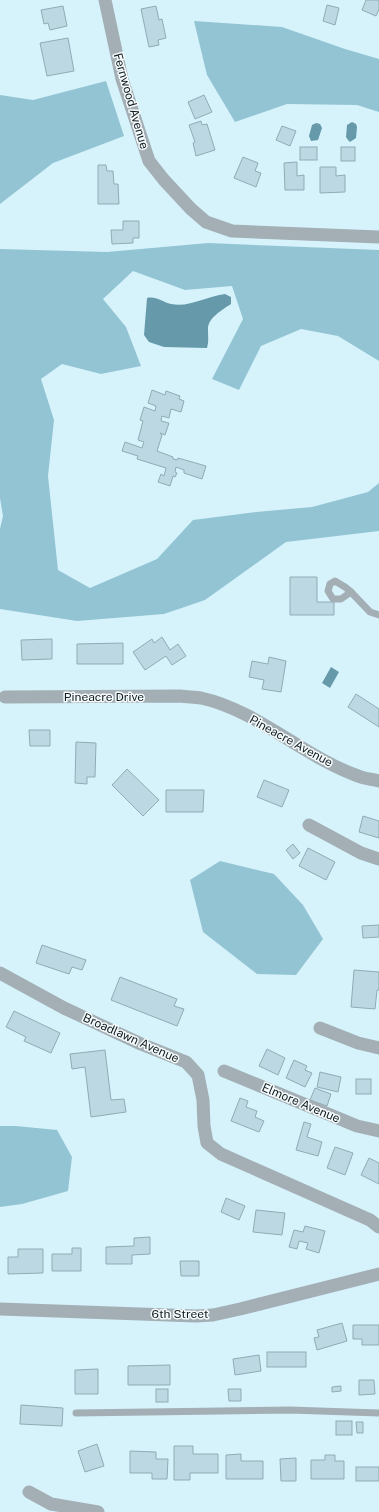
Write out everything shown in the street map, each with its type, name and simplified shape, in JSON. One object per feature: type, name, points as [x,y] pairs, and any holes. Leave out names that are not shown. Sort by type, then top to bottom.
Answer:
[{"type":"street","name":"Fernwood Avenue","points":[[106,0],[122,79],[149,161],[185,204],[206,222],[232,231],[379,237]]},
{"type":"street","name":"Pineacre Drive","points":[[5,697],[180,696],[204,699]]},
{"type":"street","name":"Pineacre Avenue","points":[[204,699],[245,715],[332,765],[359,776],[379,781]]},
{"type":"street","points":[[309,825],[361,853],[379,859]]},
{"type":"street","name":"Broadlawn Avenue","points":[[0,973],[64,1008],[141,1044],[186,1062],[198,1075],[203,1100],[204,1126],[207,1143],[221,1154],[370,1220],[379,1227]]},
{"type":"street","points":[[320,1028],[358,1043],[379,1048]]},
{"type":"street","name":"Elmore Avenue","points":[[224,1070],[357,1126],[379,1131]]},
{"type":"street","name":"6th Street","points":[[0,1309],[196,1316],[212,1315],[379,1274]]},
{"type":"street","points":[[29,1492],[51,1504],[98,1512]]},
{"type":"lane","points":[[351,592],[370,612],[379,615]]},
{"type":"lane","points":[[76,1413],[290,1410],[379,1413]]},
{"type":"shaded area","points":[[194,21],[282,27],[379,59],[379,112],[357,105],[287,104],[235,122],[207,75]]},
{"type":"shaded area","points":[[106,81],[124,136],[53,163],[0,204],[0,95],[33,100]]},
{"type":"shaded area","points":[[352,122],[356,124],[357,127],[356,138],[350,142],[346,137],[347,125]]},
{"type":"shaded area","points":[[316,123],[320,124],[322,128],[318,140],[311,141],[309,136],[312,125]]},
{"type":"shaded area","points":[[208,243],[379,250],[379,361],[338,336],[301,329],[261,346],[239,390],[212,379],[243,319],[232,286],[185,290],[133,271],[103,299],[126,327],[141,366],[101,374],[62,364],[41,379],[54,420],[48,476],[58,570],[90,588],[157,559],[193,520],[312,507],[368,492],[379,483],[379,531],[286,542],[205,600],[164,614],[77,621],[0,609],[0,529],[3,516],[0,498],[0,249],[107,252]]},
{"type":"shaded area","points":[[225,294],[231,297],[231,304],[210,321],[207,348],[164,347],[149,342],[144,335],[147,298],[153,298],[178,305]]},
{"type":"shaded area","points":[[331,667],[339,672],[330,688],[322,683]]},
{"type":"shaded area","points":[[220,861],[274,874],[303,905],[323,939],[296,975],[257,974],[203,932],[190,880]]},
{"type":"shaded area","points":[[0,1126],[57,1130],[72,1157],[68,1191],[22,1204],[0,1207]]},
{"type":"building","points":[[366,0],[379,0],[379,9],[376,16],[362,10]]},
{"type":"building","points":[[327,5],[339,8],[335,25],[323,21]]},
{"type":"building","points":[[63,6],[67,26],[50,30],[48,23],[44,24],[41,10]]},
{"type":"building","points":[[156,6],[159,20],[162,19],[166,38],[158,40],[159,45],[149,47],[141,9]]},
{"type":"building","points":[[68,38],[74,71],[47,76],[40,43]]},
{"type":"building","points":[[204,95],[212,112],[195,119],[188,102]]},
{"type":"building","points":[[201,121],[202,125],[207,124],[215,150],[196,156],[193,143],[195,142],[189,125]]},
{"type":"building","points":[[282,126],[296,131],[290,146],[276,140]]},
{"type":"building","points":[[300,147],[317,147],[317,160],[300,160]]},
{"type":"building","points":[[341,147],[355,147],[355,161],[341,161]]},
{"type":"building","points":[[243,157],[258,163],[255,171],[261,173],[256,187],[234,178]]},
{"type":"building","points":[[297,162],[297,176],[304,175],[304,190],[285,190],[284,163]]},
{"type":"building","points":[[98,165],[106,165],[107,171],[113,171],[114,184],[118,184],[119,204],[98,204]]},
{"type":"building","points":[[320,167],[336,167],[336,176],[345,175],[345,192],[320,193]]},
{"type":"building","points":[[123,221],[139,221],[139,238],[133,238],[133,243],[112,244],[111,230],[123,230]]},
{"type":"building","points":[[152,390],[165,395],[166,391],[180,396],[179,399],[184,401],[181,412],[171,409],[169,418],[162,416],[161,421],[169,423],[165,435],[160,433],[162,435],[157,451],[173,457],[173,459],[177,460],[178,458],[206,466],[202,479],[184,473],[184,470],[176,467],[175,472],[177,473],[175,477],[173,476],[170,486],[158,482],[161,474],[164,476],[166,468],[137,459],[138,456],[122,451],[125,442],[142,448],[144,442],[138,440],[143,421],[140,420],[144,407],[155,411],[156,406],[148,403]]},
{"type":"building","points":[[290,577],[317,577],[317,602],[334,602],[334,615],[290,615]]},
{"type":"building","points":[[162,637],[170,650],[178,644],[186,656],[172,665],[166,656],[145,670],[133,652],[152,639],[154,643]]},
{"type":"building","points":[[52,639],[52,659],[22,660],[21,640]]},
{"type":"building","points":[[123,643],[123,664],[77,664],[77,644]]},
{"type":"building","points":[[269,657],[286,661],[281,692],[262,689],[264,680],[249,677],[252,661],[268,664]]},
{"type":"building","points":[[356,694],[379,709],[379,727],[348,707]]},
{"type":"building","points":[[29,730],[50,730],[50,746],[30,746]]},
{"type":"building","points":[[76,742],[96,743],[95,777],[87,777],[87,784],[75,783]]},
{"type":"building","points":[[127,769],[159,800],[143,816],[112,785]]},
{"type":"building","points":[[264,780],[289,790],[282,807],[257,797]]},
{"type":"building","points":[[166,790],[204,790],[203,812],[166,812]]},
{"type":"building","points":[[363,816],[379,821],[379,838],[359,832]]},
{"type":"building","points":[[293,844],[300,853],[293,859],[286,850]]},
{"type":"building","points":[[308,848],[335,862],[326,880],[299,866]]},
{"type":"building","points":[[379,925],[379,937],[363,938],[362,926]]},
{"type":"building","points":[[42,945],[86,960],[82,970],[72,967],[69,974],[36,963]]},
{"type":"building","points":[[354,970],[379,972],[379,990],[377,990],[375,1009],[351,1007]]},
{"type":"building","points":[[120,977],[177,999],[174,1006],[184,1009],[177,1026],[111,1000]]},
{"type":"building","points":[[14,1011],[60,1033],[51,1053],[24,1041],[26,1037],[6,1027]]},
{"type":"building","points":[[267,1049],[285,1058],[278,1075],[259,1066]]},
{"type":"building","points":[[105,1050],[111,1100],[124,1099],[126,1112],[91,1117],[85,1067],[72,1069],[70,1054]]},
{"type":"building","points":[[294,1060],[307,1066],[305,1070],[312,1073],[305,1087],[286,1078]]},
{"type":"building","points":[[320,1072],[341,1077],[338,1092],[317,1087]]},
{"type":"building","points":[[356,1079],[371,1079],[371,1094],[356,1094]]},
{"type":"building","points":[[315,1088],[331,1094],[327,1106],[310,1100]]},
{"type":"building","points":[[240,1098],[248,1101],[246,1107],[257,1111],[255,1117],[264,1121],[259,1132],[231,1121]]},
{"type":"building","points":[[304,1122],[311,1124],[307,1137],[322,1142],[318,1156],[296,1150]]},
{"type":"building","points":[[335,1147],[353,1153],[345,1175],[327,1168]]},
{"type":"building","points":[[369,1158],[379,1163],[379,1184],[361,1175]]},
{"type":"building","points":[[226,1198],[245,1206],[239,1220],[221,1212]]},
{"type":"building","points":[[256,1210],[285,1213],[282,1235],[253,1232]]},
{"type":"building","points":[[305,1226],[325,1231],[319,1253],[306,1249],[308,1243],[299,1241],[297,1249],[289,1247],[294,1230],[303,1232]]},
{"type":"building","points":[[150,1237],[150,1254],[132,1255],[132,1264],[106,1264],[106,1247],[134,1246],[134,1238]]},
{"type":"building","points":[[72,1248],[81,1248],[81,1271],[52,1271],[52,1254],[72,1254]]},
{"type":"building","points":[[18,1249],[43,1249],[43,1273],[8,1274],[8,1257],[18,1257]]},
{"type":"building","points":[[180,1261],[199,1261],[199,1276],[181,1276]]},
{"type":"building","points":[[342,1323],[347,1341],[317,1350],[314,1338],[319,1337],[317,1330]]},
{"type":"building","points":[[353,1325],[379,1325],[379,1345],[362,1345],[362,1339],[353,1339]]},
{"type":"building","points":[[267,1352],[306,1352],[306,1367],[267,1367]]},
{"type":"building","points":[[259,1355],[261,1371],[235,1375],[233,1359]]},
{"type":"building","points":[[170,1365],[170,1385],[128,1385],[128,1366]]},
{"type":"building","points":[[98,1369],[98,1394],[75,1394],[75,1370]]},
{"type":"building","points":[[359,1380],[374,1380],[375,1394],[359,1395]]},
{"type":"building","points":[[341,1386],[341,1391],[332,1392],[332,1387]]},
{"type":"building","points":[[156,1389],[168,1389],[168,1402],[156,1402]]},
{"type":"building","points":[[228,1389],[241,1389],[241,1401],[229,1401]]},
{"type":"building","points":[[21,1405],[63,1408],[62,1426],[20,1424]]},
{"type":"building","points":[[336,1421],[352,1421],[352,1435],[336,1435]]},
{"type":"building","points":[[356,1422],[363,1422],[363,1433],[357,1433]]},
{"type":"building","points":[[97,1444],[104,1466],[85,1472],[78,1451]]},
{"type":"building","points":[[174,1446],[193,1446],[193,1454],[218,1454],[218,1473],[190,1473],[190,1480],[174,1480]]},
{"type":"building","points":[[130,1451],[156,1452],[156,1459],[168,1459],[167,1479],[152,1479],[152,1473],[130,1473]]},
{"type":"building","points":[[241,1454],[241,1461],[263,1461],[263,1479],[226,1479],[226,1455]]},
{"type":"building","points":[[325,1455],[335,1455],[335,1461],[344,1461],[344,1479],[311,1479],[311,1460],[325,1460]]},
{"type":"building","points":[[296,1458],[296,1481],[281,1481],[280,1459]]},
{"type":"building","points":[[356,1467],[379,1467],[379,1481],[356,1481]]}]
